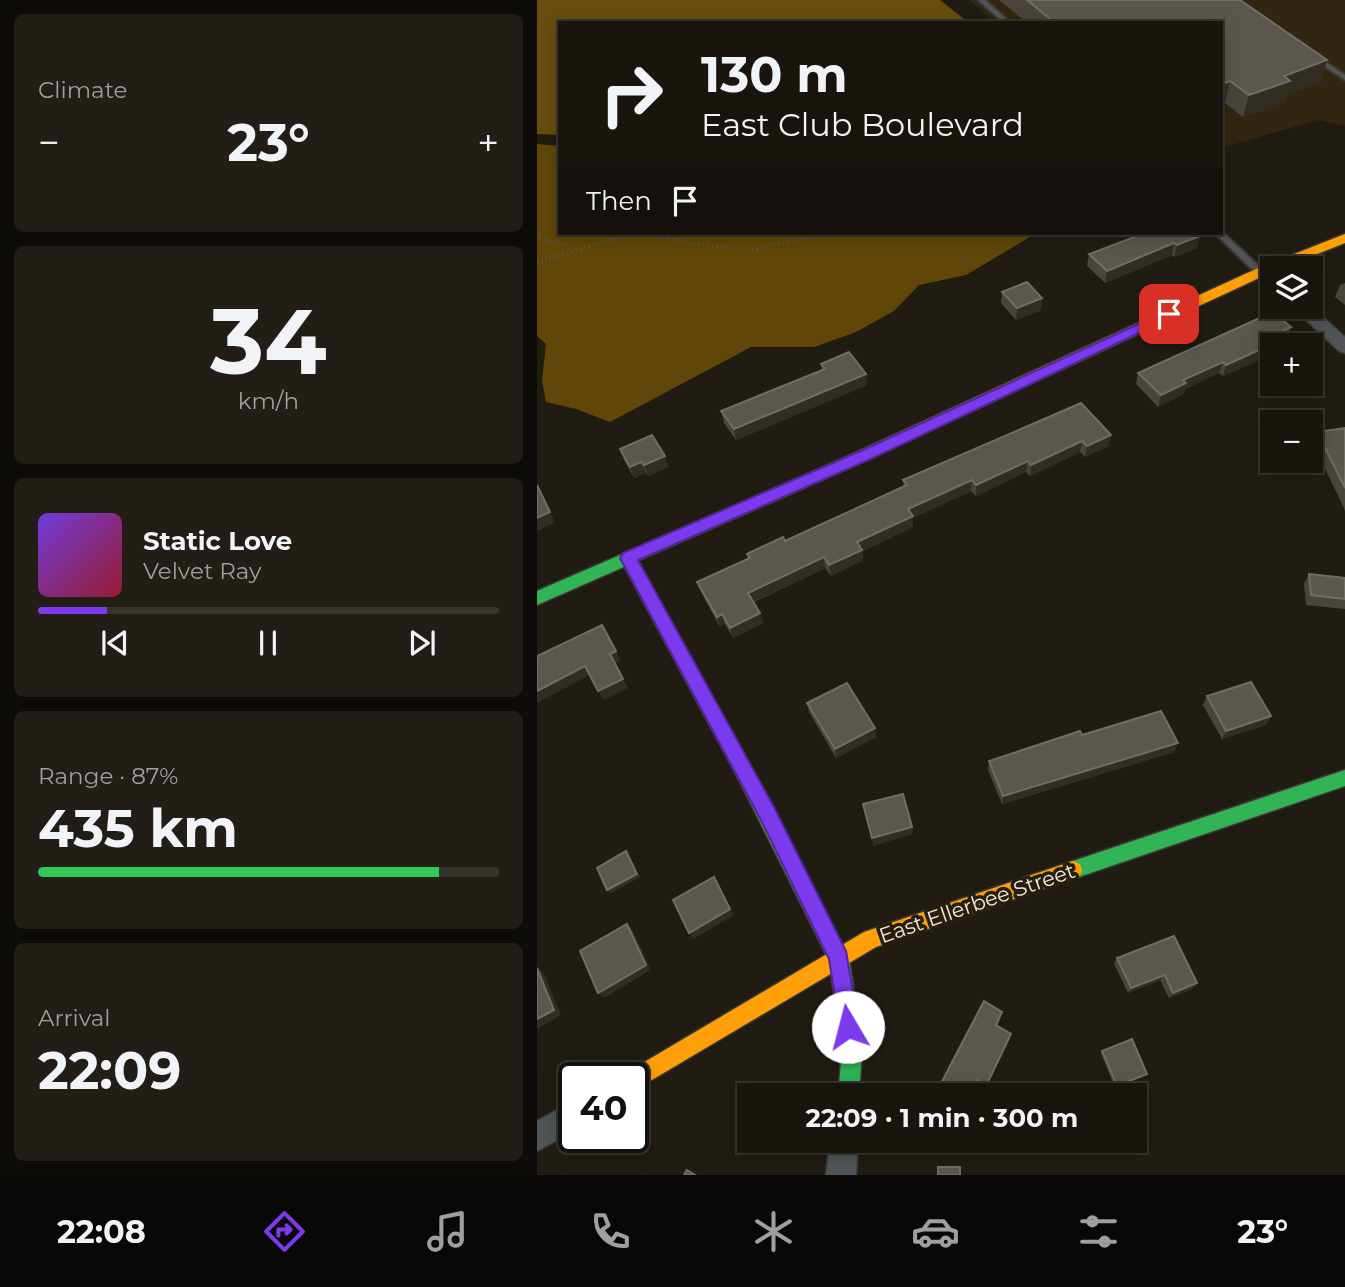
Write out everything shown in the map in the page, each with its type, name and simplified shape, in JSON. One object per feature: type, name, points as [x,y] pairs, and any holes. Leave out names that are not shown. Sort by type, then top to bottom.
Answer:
[{"type":"street","points":[[1309,256],[1345,238]]},
{"type":"street","points":[[537,598],[1260,280]]},
{"type":"street","points":[[1314,319],[1345,347]]},
{"type":"street","points":[[628,558],[768,816],[839,958],[852,1050],[849,1083]]},
{"type":"street","name":"East Ellerbee Street","points":[[649,1071],[871,939],[1345,778]]},
{"type":"street","points":[[537,1137],[558,1125]]},
{"type":"street","points":[[841,1175],[843,1153]]},
{"type":"lane","points":[[981,0],[1006,21]]},
{"type":"lane","points":[[1308,52],[1345,78]]},
{"type":"lane","points":[[1222,235],[1260,271]]},
{"type":"path","points":[[537,234],[543,239],[577,248]]},
{"type":"path","points":[[537,262],[577,248],[629,235],[656,235],[696,245],[754,249],[823,235],[858,235]]},
{"type":"shaded area","points":[[537,0],[940,0],[966,21],[558,21],[558,135],[537,134]]},
{"type":"shaded area","points":[[969,0],[1345,0],[1345,126],[1318,120],[1223,147],[1223,21],[993,21]]},
{"type":"shaded area","points":[[537,144],[558,146],[558,235],[1044,235],[1030,237],[966,275],[919,285],[894,311],[856,332],[814,347],[751,347],[610,422],[576,409],[546,402],[542,381],[546,344],[537,336]]},
{"type":"building","points":[[1027,0],[1240,0],[1327,60],[1284,76],[1290,81],[1249,95],[1230,81],[1223,84],[1223,21],[1053,21]]},
{"type":"building","points":[[1140,235],[1200,236],[1177,245],[1174,243],[1107,271],[1089,254]]},
{"type":"building","points":[[1027,282],[1042,298],[1017,308],[1002,292]]},
{"type":"building","points":[[1260,318],[1281,319],[1291,327],[1284,330],[1287,333],[1260,333],[1260,350],[1183,380],[1186,383],[1161,395],[1138,373]]},
{"type":"building","points":[[849,352],[866,374],[734,429],[721,411],[825,369],[821,364]]},
{"type":"building","points":[[1081,403],[1111,435],[1087,446],[1082,441],[1031,465],[1028,461],[976,485],[972,480],[908,509],[913,516],[857,542],[862,550],[829,565],[824,557],[748,593],[760,613],[730,628],[722,614],[717,617],[697,582],[750,558],[747,554],[783,537],[785,541],[907,485],[903,480]]},
{"type":"building","points":[[1345,428],[1345,488],[1323,444],[1323,431]]},
{"type":"building","points":[[652,435],[665,456],[644,465],[641,462],[630,467],[620,449]]},
{"type":"building","points":[[537,485],[550,512],[537,518]]},
{"type":"building","points":[[1309,574],[1345,578],[1345,599],[1311,595]]},
{"type":"building","points":[[602,625],[616,651],[610,654],[623,679],[598,691],[585,666],[537,691],[537,656]]},
{"type":"building","points":[[1251,682],[1271,716],[1226,731],[1207,696]]},
{"type":"building","points":[[847,683],[875,728],[835,749],[807,703]]},
{"type":"building","points":[[1161,711],[1178,743],[1003,796],[989,761],[1080,731],[1082,735]]},
{"type":"building","points":[[903,794],[912,827],[872,838],[863,804]]},
{"type":"building","points":[[626,851],[637,874],[607,890],[597,868]]},
{"type":"building","points":[[714,877],[730,909],[689,933],[673,900]]},
{"type":"building","points":[[627,924],[646,965],[598,993],[580,951]]},
{"type":"building","points":[[1174,936],[1197,983],[1173,993],[1165,975],[1131,988],[1117,958]]},
{"type":"building","points":[[537,968],[554,1010],[537,1019]]},
{"type":"building","points":[[984,1001],[1002,1012],[996,1025],[1011,1034],[987,1083],[977,1080],[976,1083],[941,1083]]},
{"type":"building","points":[[1132,1039],[1147,1074],[1124,1083],[1116,1083],[1102,1051]]},
{"type":"building","points":[[938,1167],[960,1167],[960,1175],[938,1175]]},
{"type":"traffic: fast","points":[[537,598],[842,465]]},
{"type":"traffic: fast","points":[[743,770],[839,958],[852,1050],[849,1083]]},
{"type":"traffic: fast","points":[[1073,870],[1345,778]]},
{"type":"traffic: slow","points":[[842,465],[1260,272],[1345,238]]},
{"type":"traffic: slow","points":[[649,1071],[871,939],[1073,870]]},
{"type":"traffic: jam","points":[[628,558],[743,770]]},
{"type":"route","points":[[848,1027],[839,958],[768,816],[628,558],[868,454],[1169,314]]}]
